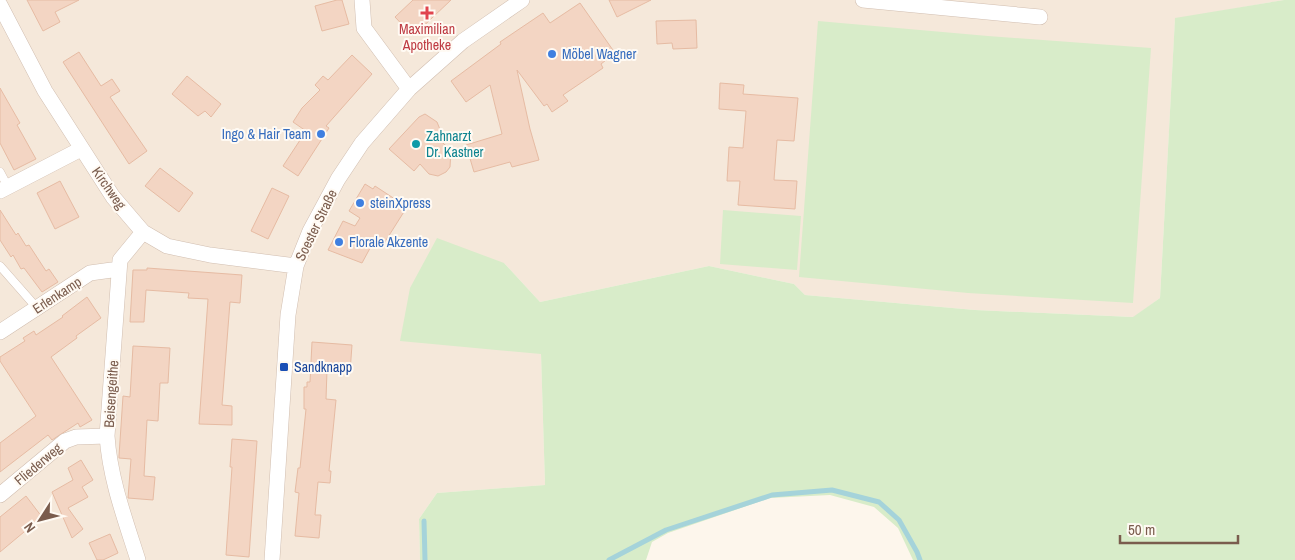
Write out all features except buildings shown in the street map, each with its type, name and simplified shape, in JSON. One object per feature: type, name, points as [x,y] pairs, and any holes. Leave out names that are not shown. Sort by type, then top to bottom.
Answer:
[{"type":"street","points":[[362,0],[364,28],[409,89]]},
{"type":"street","name":"Soester Straße","points":[[272,560],[288,316],[296,266],[310,231],[338,179],[362,143],[409,89],[463,41],[522,0]]},
{"type":"street","points":[[864,0],[1040,17]]},
{"type":"street","name":"Kirchweg","points":[[0,4],[4,21],[81,149],[114,197],[143,232],[167,246],[210,255],[296,266]]},
{"type":"street","points":[[4,189],[81,149]]},
{"type":"street","name":"Beisengeithe","points":[[138,560],[114,479],[109,457],[108,436],[120,260],[143,232]]},
{"type":"street","name":"Erlenkamp","points":[[0,332],[90,274],[119,269]]},
{"type":"street","name":"Fliederweg","points":[[0,495],[65,441],[76,437],[108,436]]},
{"type":"lane","points":[[0,172],[4,189]]},
{"type":"lane","points":[[0,266],[37,308]]},
{"type":"shaded area","points":[[0,0],[1284,0],[1175,19],[1160,298],[1134,317],[975,310],[805,295],[794,284],[709,266],[540,302],[504,263],[541,353],[545,485],[437,493],[419,519],[420,560],[0,560]]},
{"type":"green space","points":[[1284,0],[1295,0],[1295,560],[913,560],[898,528],[874,507],[830,495],[770,498],[668,533],[652,542],[646,560],[420,560],[419,519],[437,493],[545,485],[541,354],[400,341],[410,288],[437,238],[504,263],[540,302],[709,266],[794,284],[805,295],[975,310],[1133,317],[1160,298],[1175,18]]},
{"type":"green space","points":[[818,21],[1151,48],[1133,303],[968,293],[799,277]]},
{"type":"green space","points":[[723,210],[801,216],[797,270],[720,264]]},
{"type":"waterway","points":[[609,560],[666,530],[772,495],[832,490],[879,502],[899,520],[920,560]]},
{"type":"waterway","points":[[424,521],[425,560]]},
{"type":"place","name":"Maximilian Apotheke","points":[[427,13]]},
{"type":"place","name":"Möbel Wagner","points":[[552,54]]},
{"type":"place","name":"Ingo & Hair Team","points":[[321,134]]},
{"type":"place","name":"Zahnarzt Dr. Kastner","points":[[416,144]]},
{"type":"place","name":"steinXpress","points":[[360,203]]},
{"type":"place","name":"Florale Akzente","points":[[339,242]]},
{"type":"place","name":"Sandknapp","points":[[284,367]]}]
